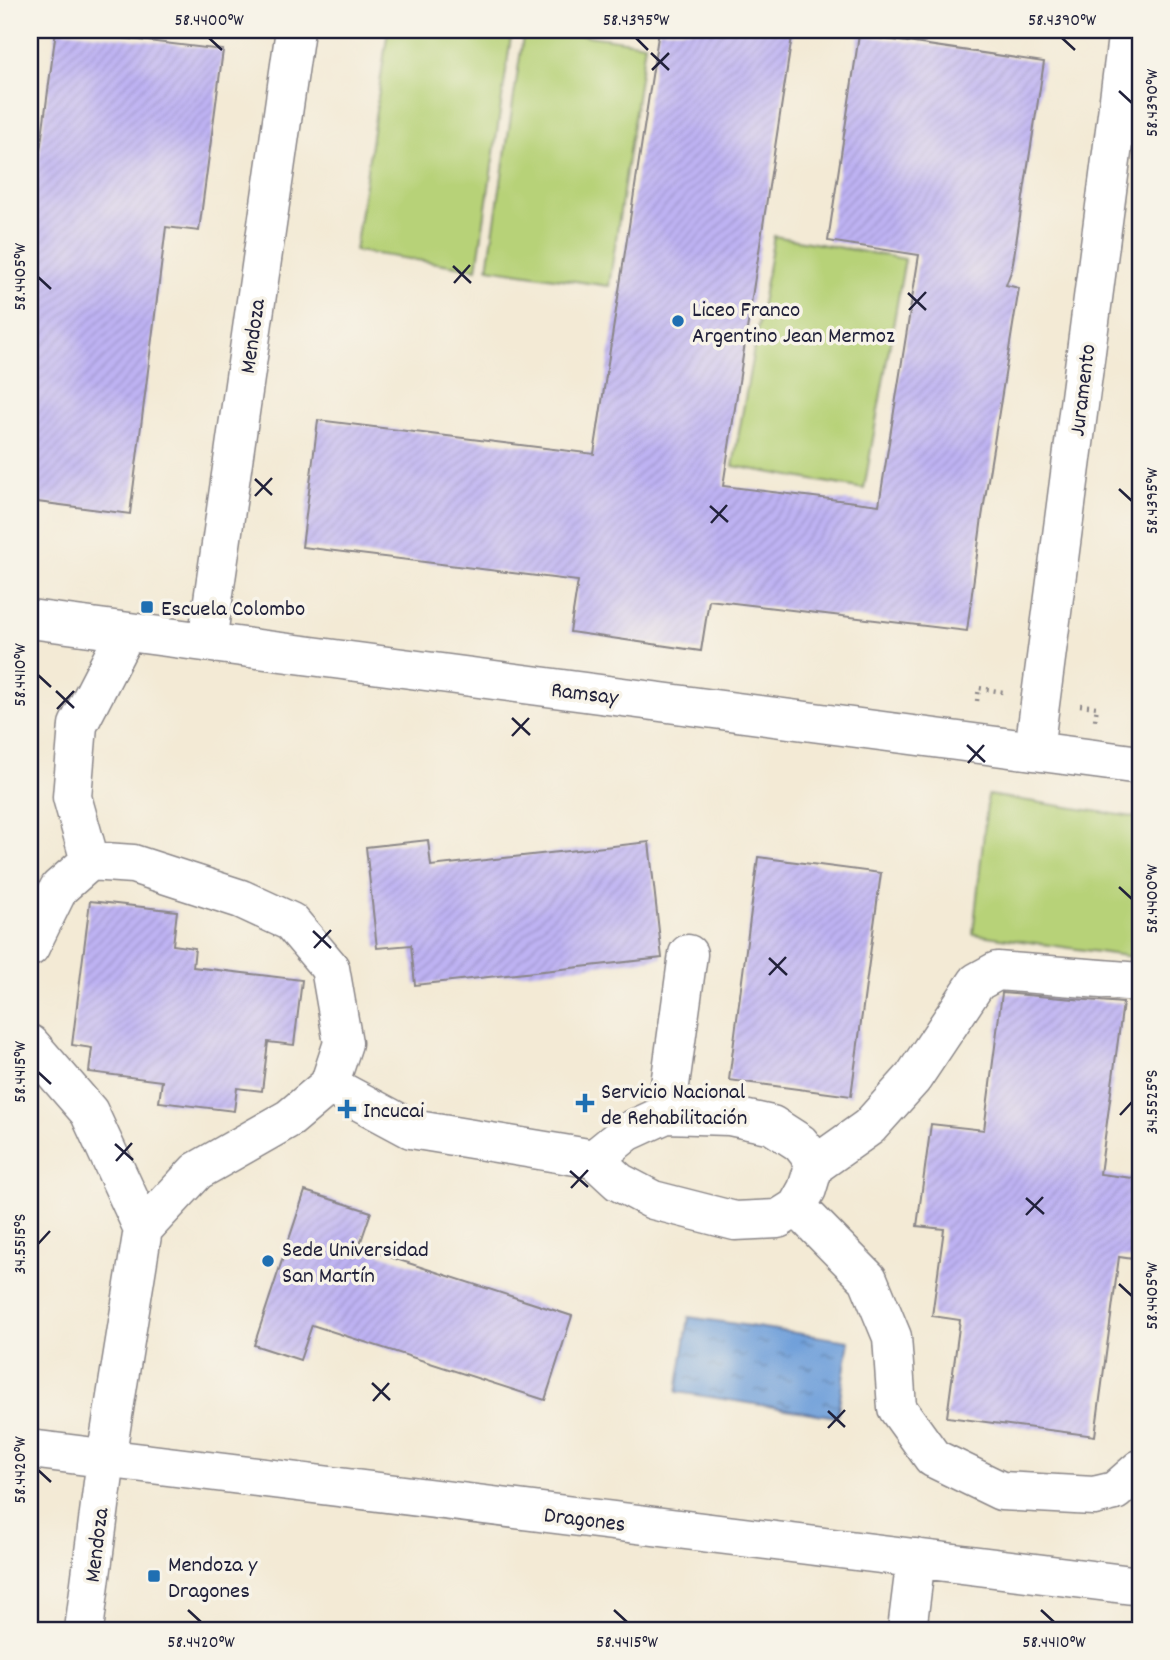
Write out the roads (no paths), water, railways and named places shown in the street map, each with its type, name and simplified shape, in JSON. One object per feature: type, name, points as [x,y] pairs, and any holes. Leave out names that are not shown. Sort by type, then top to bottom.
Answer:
[{"type":"street","name":"Mendoza","points":[[207,642],[296,30]]},
{"type":"street","name":"Juramento","points":[[1034,750],[1128,30]]},
{"type":"street","name":"Ramsay","points":[[30,619],[1140,765]]},
{"type":"street","points":[[90,861],[72,797],[78,725],[125,632]]},
{"type":"street","points":[[30,947],[59,888],[90,861],[133,863],[241,899],[291,922],[330,968],[343,1043],[329,1085],[290,1118],[197,1171],[143,1229],[89,1112],[30,1044]]},
{"type":"street","points":[[666,1114],[688,954]]},
{"type":"street","points":[[329,1085],[411,1129],[594,1159],[619,1182],[653,1200],[735,1221],[778,1219],[797,1207],[807,1189],[814,1166],[869,1127],[913,1078],[977,982],[997,971],[1140,982]]},
{"type":"street","points":[[594,1159],[626,1132],[666,1114],[729,1116],[772,1125],[800,1143],[814,1166]]},
{"type":"street","points":[[797,1207],[868,1279],[892,1337],[897,1408],[933,1458],[1001,1491],[1094,1496],[1115,1491],[1140,1469]]},
{"type":"street","name":"Mendoza","points":[[85,1630],[106,1460],[143,1229]]},
{"type":"street","name":"Dragones","points":[[30,1449],[1140,1586]]},
{"type":"street","points":[[907,1630],[916,1558]]},
{"type":"water","points":[[689,1317],[849,1341],[837,1417],[677,1392]]},
{"type":"place","name":"Liceo Franco Argentino Jean Mermoz","points":[[678,321]]},
{"type":"place","name":"Escuela Colombo","points":[[147,607]]},
{"type":"place","name":"Servicio Nacional de Rehabilitación","points":[[585,1103]]},
{"type":"place","name":"Incucai","points":[[347,1109]]},
{"type":"place","name":"Sede Universidad San Martín","points":[[268,1261]]},
{"type":"place","name":"Mendoza y Dragones","points":[[154,1576]]}]
